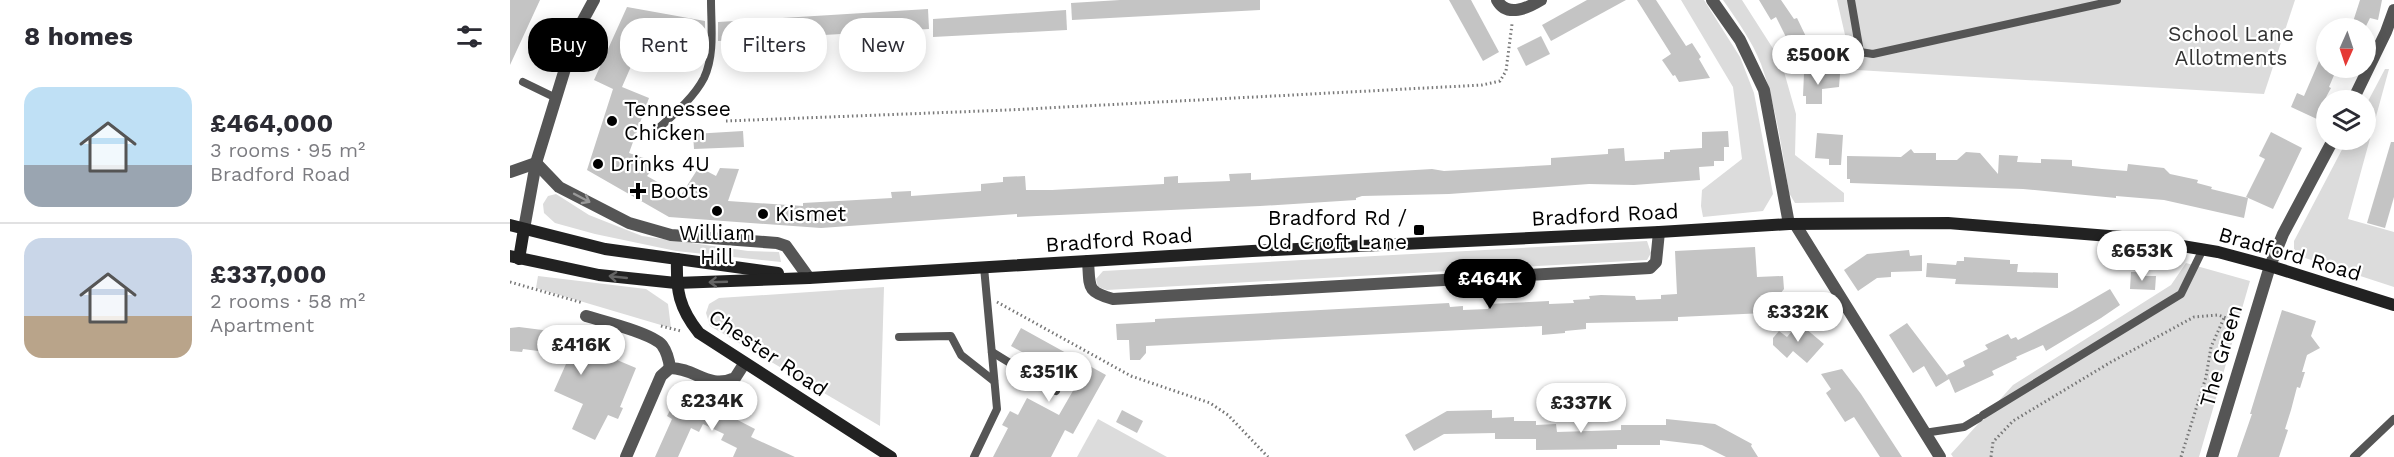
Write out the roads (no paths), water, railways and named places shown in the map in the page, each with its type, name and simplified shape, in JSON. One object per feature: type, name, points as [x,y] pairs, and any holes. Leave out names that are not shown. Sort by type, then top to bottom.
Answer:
[{"type":"main road","name":"Bradford Road","points":[[809,278],[1398,243],[1792,224],[1948,223],[2134,238],[2203,249],[2270,266],[2394,305]]},
{"type":"main road","points":[[510,225],[605,249],[809,278]]},
{"type":"main road","points":[[515,258],[524,229]]},
{"type":"main road","name":"Chester Road","points":[[515,258],[599,275],[676,283],[809,278]]},
{"type":"main road","name":"Chester Road","points":[[677,259],[676,283],[685,316],[699,333],[891,457]]},
{"type":"street","points":[[524,229],[536,163],[576,33],[594,0]]},
{"type":"street","points":[[1497,0],[1500,5],[1513,10],[1526,9],[1541,0]]},
{"type":"street","points":[[1712,0],[1740,40],[1764,90],[1792,224],[1940,457]]},
{"type":"street","points":[[2358,90],[2394,10]]},
{"type":"street","name":"The Green","points":[[2212,457],[2270,266],[2283,234],[2328,150]]},
{"type":"street","points":[[510,172],[536,163]]},
{"type":"street","points":[[536,163],[560,187],[629,223],[670,235],[777,243],[786,246],[809,278]]},
{"type":"street","points":[[1088,261],[1090,287],[1097,295],[1113,299],[1650,268],[1656,262],[1659,232]]},
{"type":"street","points":[[586,316],[639,333],[661,344],[669,358],[670,368]]},
{"type":"street","points":[[626,457],[661,376],[670,368],[681,368],[714,383],[735,378],[744,364]]},
{"type":"lane","points":[[650,136],[687,100],[704,78],[711,50],[711,0]]},
{"type":"lane","points":[[1851,0],[1860,52],[1873,54],[2117,0]]},
{"type":"lane","points":[[523,82],[556,98]]},
{"type":"lane","points":[[1924,433],[1964,427],[2181,294],[2203,249]]},
{"type":"lane","points":[[974,457],[997,409],[984,267]]},
{"type":"lane","points":[[899,337],[951,336],[961,355],[994,381]]},
{"type":"lane","points":[[992,352],[1056,391]]},
{"type":"lane","points":[[2355,457],[2394,419]]},
{"type":"place","name":"Tennessee Chicken","points":[[612,121]]},
{"type":"place","name":"Drinks 4U","points":[[598,164]]},
{"type":"place","name":"Boots","points":[[638,191]]},
{"type":"place","name":"William Hill","points":[[717,211]]},
{"type":"place","name":"Kismet","points":[[763,214]]},
{"type":"place","name":"Bradford Rd / Old Croft Lane","points":[[1419,230]]},
{"type":"park label","name":"School Lane Allotments","points":[[2231,46]]}]
